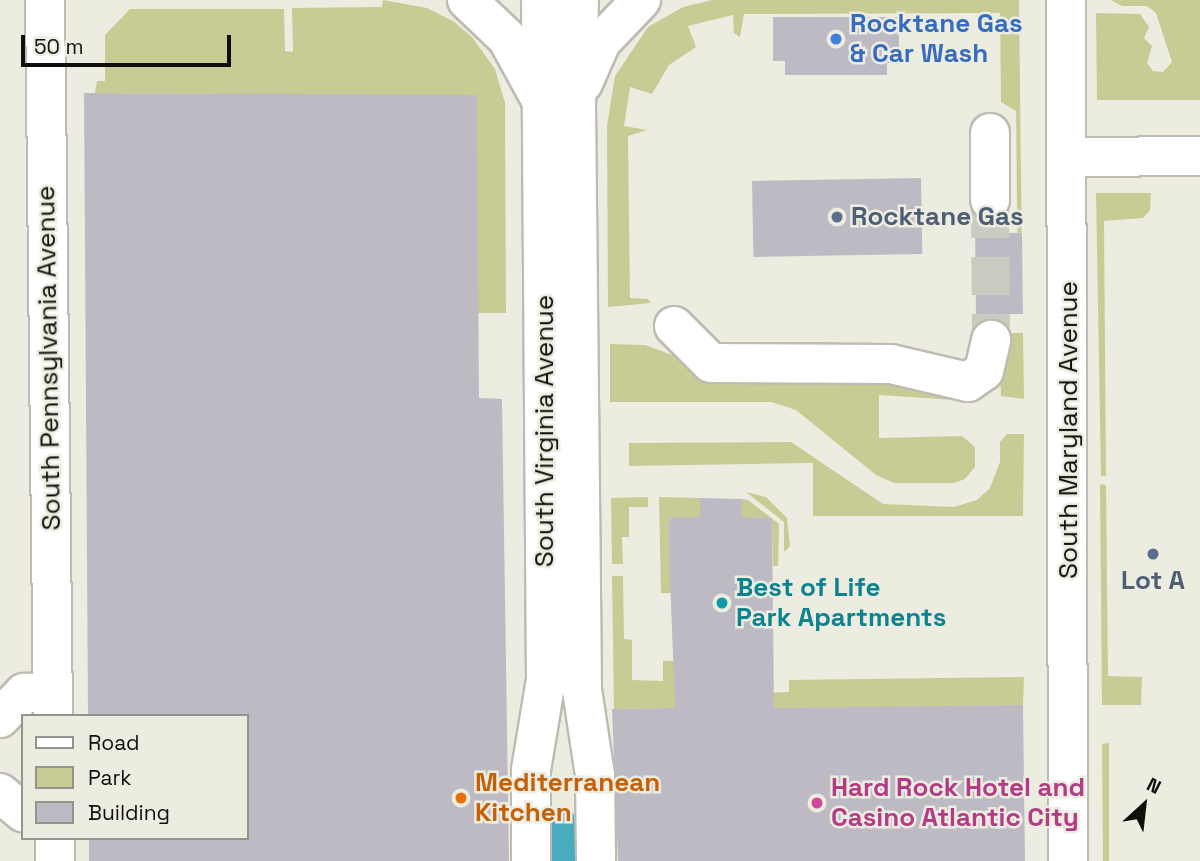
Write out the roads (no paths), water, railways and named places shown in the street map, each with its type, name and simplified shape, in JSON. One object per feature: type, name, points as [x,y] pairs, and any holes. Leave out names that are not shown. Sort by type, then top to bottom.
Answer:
[{"type":"street","name":"South Pennsylvania Avenue","points":[[45,0],[53,704]]},
{"type":"street","points":[[467,0],[507,38],[560,105],[601,42],[641,0]]},
{"type":"street","name":"South Virginia Avenue","points":[[541,0],[560,105],[580,333],[582,690],[595,775],[596,861]]},
{"type":"street","name":"South Virginia Avenue","points":[[531,861],[531,770],[537,731],[545,704],[546,679],[544,345],[560,105],[579,0]]},
{"type":"street","name":"South Maryland Avenue","points":[[1066,0],[1069,147],[1068,861]]},
{"type":"street","points":[[990,133],[990,200]]},
{"type":"street","points":[[1069,147],[1200,156]]},
{"type":"street","points":[[674,326],[711,363],[891,364],[968,382],[984,371],[991,340]]},
{"type":"street","points":[[544,345],[580,333]]},
{"type":"street","points":[[0,718],[23,692],[53,704]]},
{"type":"street","points":[[537,731],[590,730]]},
{"type":"street","points":[[0,793],[21,810]]},
{"type":"street","points":[[55,840],[55,861]]},
{"type":"water","points":[[562,810],[573,813],[578,824],[577,861],[552,861],[550,822]]},
{"type":"tunnel","points":[[990,200],[991,340]]},
{"type":"place","name":"Rocktane Gas & Car Wash","points":[[836,39]]},
{"type":"place","name":"Rocktane Gas","points":[[837,217]]},
{"type":"place","name":"Lot A","points":[[1153,554]]},
{"type":"place","name":"Best of Life Park Apartments","points":[[722,603]]},
{"type":"place","name":"Mediterranean Kitchen","points":[[461,798]]},
{"type":"place","name":"Hard Rock Hotel and Casino Atlantic City","points":[[817,803]]}]
